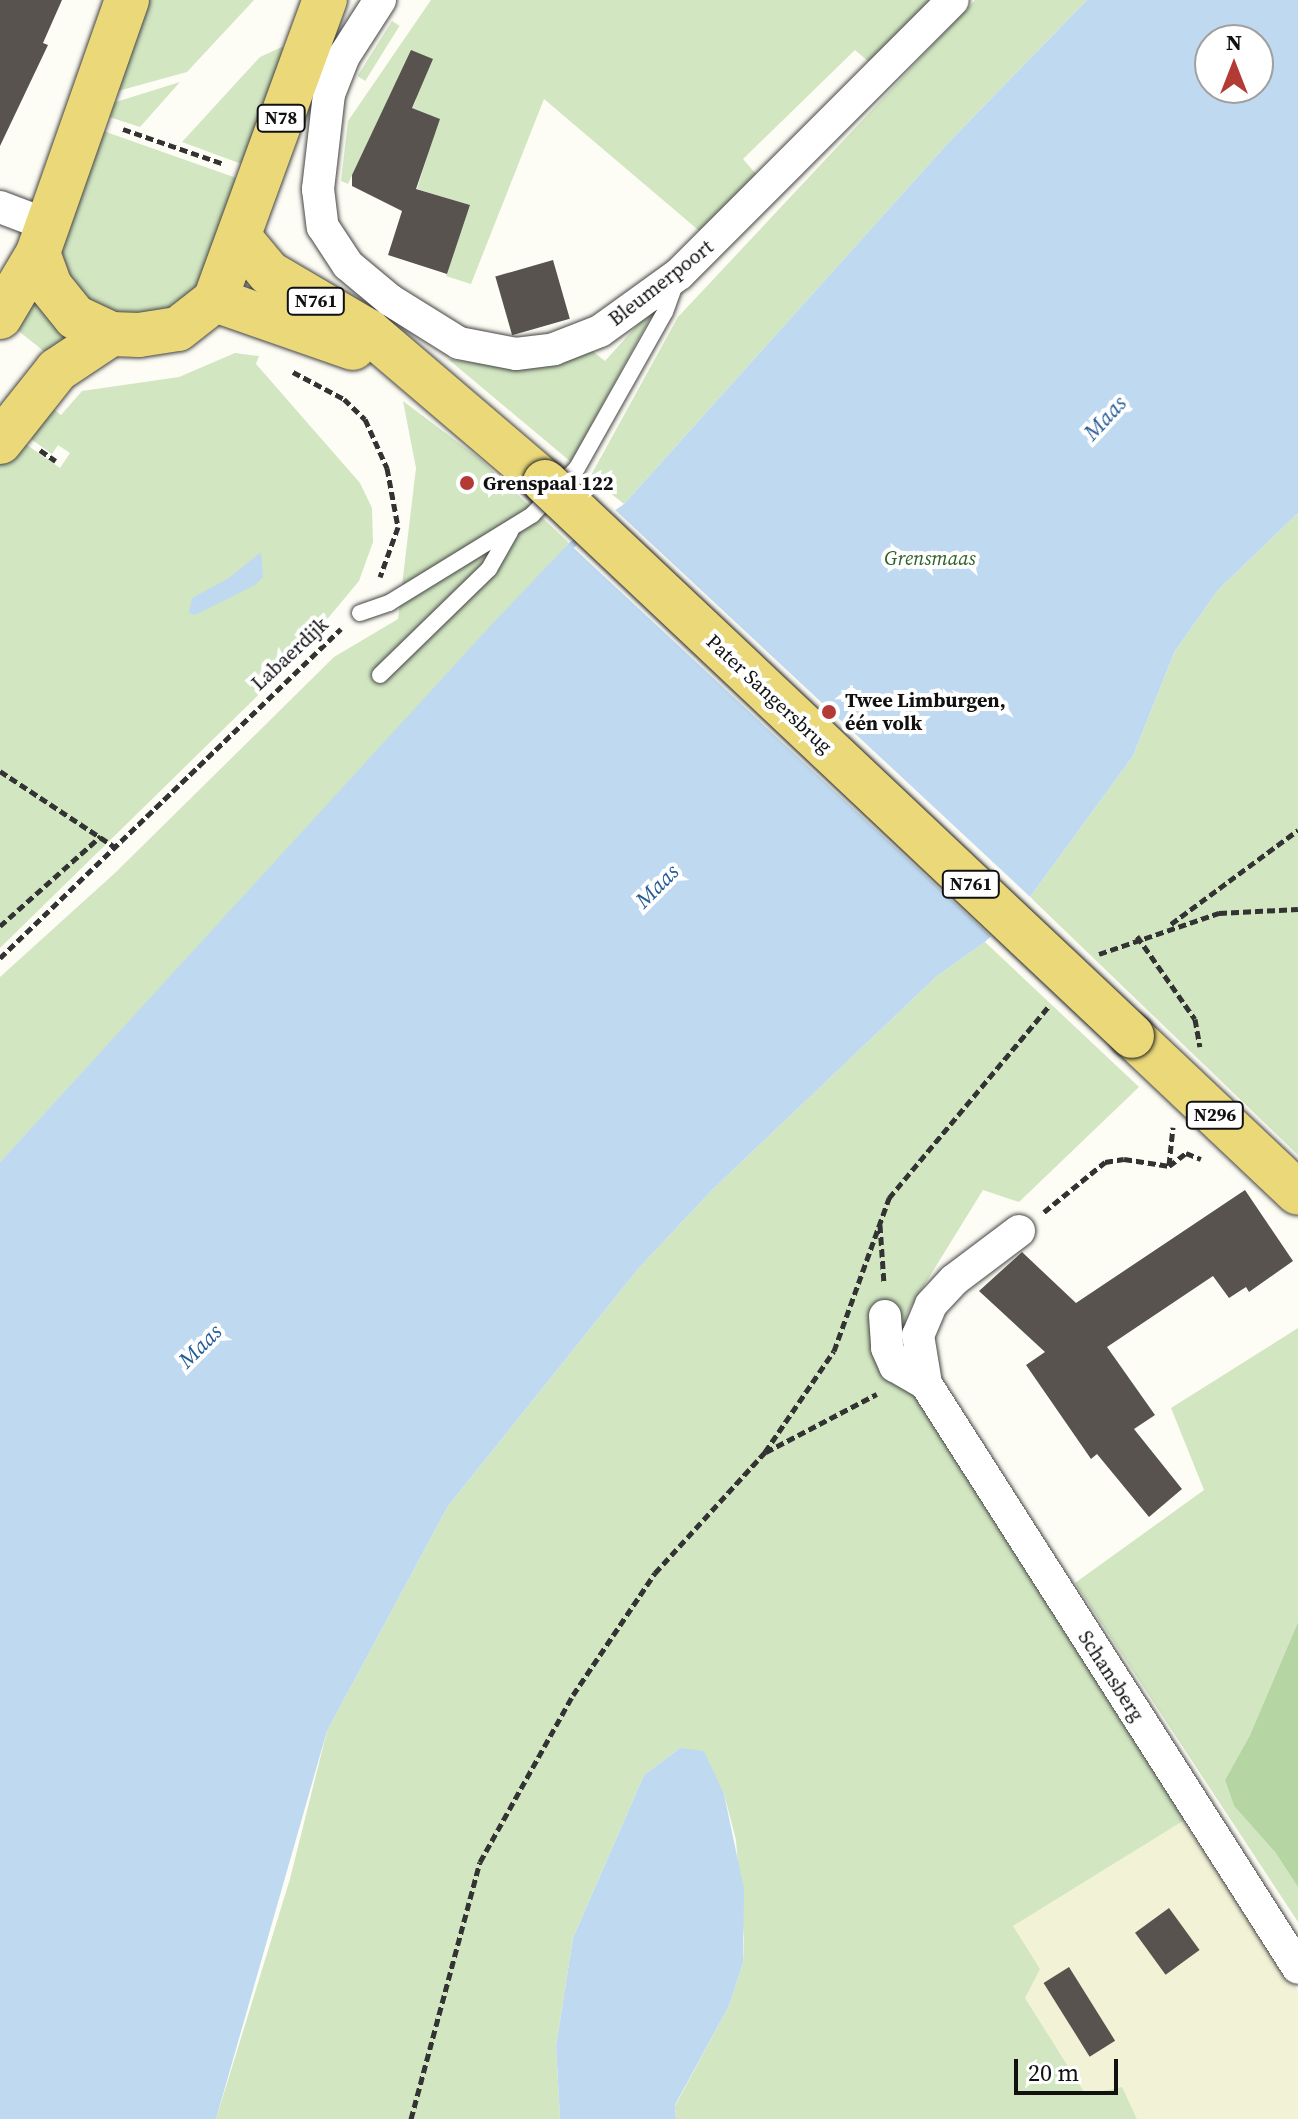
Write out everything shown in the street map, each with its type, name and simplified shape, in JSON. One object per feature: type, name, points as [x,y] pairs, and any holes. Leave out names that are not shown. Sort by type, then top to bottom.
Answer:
[{"type":"main road","points":[[0,317],[25,224],[86,116],[127,0]]},
{"type":"main road","name":"N78","points":[[0,442],[57,370],[111,334],[178,329],[195,321],[215,300],[325,0]]},
{"type":"main road","name":"N78","points":[[25,224],[59,301],[75,317],[111,334]]},
{"type":"main road","name":"Pater Sangersbrug","points":[[239,237],[269,273],[368,331],[398,361],[462,406],[1132,1036]]},
{"type":"main road","name":"Pater Sangersbrug","points":[[215,300],[398,361]]},
{"type":"main road","name":"N296","points":[[1132,1036],[1298,1193]]},
{"type":"street","name":"Bleumerpoort","points":[[380,0],[351,43],[333,83],[318,189],[328,238],[367,283],[459,343],[516,354],[554,349],[600,331],[679,274],[953,0]]},
{"type":"street","name":"Schansberg","points":[[1019,1231],[954,1280],[931,1305],[917,1352],[926,1384],[1298,1968]]},
{"type":"street","name":"Schansberg","points":[[885,1316],[887,1348],[895,1366],[926,1384]]},
{"type":"lane","points":[[360,613],[389,603],[513,528],[532,515],[577,468],[665,312],[679,274]]},
{"type":"lane","points":[[380,675],[489,569],[513,528]]},
{"type":"path","points":[[86,116],[260,177]]},
{"type":"path","name":"Labaerdijk","points":[[0,958],[305,659],[360,613],[390,558],[398,527],[387,468],[365,419],[344,399],[281,366]]},
{"type":"path","points":[[0,771],[115,847]]},
{"type":"path","points":[[1167,927],[1298,830]]},
{"type":"path","points":[[0,926],[101,836]]},
{"type":"path","points":[[1094,959],[1104,948],[1219,913],[1298,909]]},
{"type":"path","points":[[1137,936],[1195,1019],[1198,1056]]},
{"type":"path","points":[[411,2119],[480,1862],[573,1695],[655,1573],[765,1452],[834,1351],[889,1198],[943,1139],[1002,1057],[1054,1002]]},
{"type":"path","points":[[1169,1166],[1173,1127]]},
{"type":"path","points":[[1019,1231],[1105,1162],[1124,1159],[1169,1166],[1184,1154],[1194,1155]]},
{"type":"path","points":[[880,1217],[885,1316]]},
{"type":"path","points":[[765,1452],[867,1396]]},
{"type":"green space","points":[[140,0],[254,0],[187,72],[107,94]]},
{"type":"green space","points":[[431,0],[940,0],[875,67],[855,50],[743,159],[762,181],[703,234],[544,99],[471,284],[446,276],[470,205],[417,189],[439,119],[412,108],[416,100],[392,91],[348,184],[341,181],[348,121]]},
{"type":"green space","points":[[975,0],[1087,0],[949,142],[624,504],[590,477],[678,317]]},
{"type":"green space","points":[[392,21],[400,26],[365,81],[358,76]]},
{"type":"green space","points":[[282,47],[290,50],[247,166],[182,142],[260,57]]},
{"type":"green space","points":[[180,82],[140,127],[100,114],[103,106]]},
{"type":"green space","points":[[95,128],[242,180],[203,283],[174,311],[119,315],[91,302],[66,270],[60,251]]},
{"type":"green space","points":[[31,286],[71,335],[50,356],[11,325]]},
{"type":"green space","points":[[660,300],[571,462],[448,359],[517,369],[554,365],[591,350],[605,361]]},
{"type":"green space","points":[[235,353],[259,356],[256,364],[360,483],[372,508],[373,542],[359,581],[289,665],[0,948],[0,462],[17,438],[60,468],[70,453],[58,445],[52,454],[21,432],[44,402],[61,415],[82,391],[179,377]]},
{"type":"green space","points":[[403,401],[480,459],[569,543],[0,1162],[0,977],[116,872],[334,657],[398,619],[416,468]]},
{"type":"green space","points":[[1298,513],[1298,1155],[1030,897],[1133,756],[1175,651],[1218,590]]},
{"type":"green space","points":[[985,942],[1139,1087],[1019,1202],[983,1190],[907,1313],[901,1347],[1191,1816],[1013,1926],[1040,1969],[1025,1998],[1086,2095],[1122,2087],[1137,2119],[676,2119],[675,2106],[729,2006],[743,1963],[744,1939],[736,1840],[724,1794],[680,1748],[644,1775],[573,1938],[556,2046],[560,2119],[216,2119],[290,1879],[327,1731],[448,1506],[638,1269],[712,1190],[936,977]]},
{"type":"green space","points":[[1298,1328],[1298,1622],[1250,1735],[1225,1780],[1234,1806],[1275,1852],[1298,1887],[1298,1922],[1075,1583],[1204,1490],[1171,1408]]},
{"type":"green space","points":[[1298,1622],[1298,1887],[1275,1852],[1234,1806],[1225,1780],[1250,1735]]},
{"type":"green space","points":[[1191,1816],[1298,1991],[1298,2119],[1137,2119],[1122,2088],[1086,2096],[1025,1998],[1013,1926]]},
{"type":"water","name":"Maas","points":[[1087,0],[1298,0],[1298,513],[1218,590],[1175,651],[1133,756],[1030,897],[985,942],[936,977],[712,1190],[638,1269],[448,1506],[327,1731],[216,2119],[0,2119],[0,1162],[492,624],[569,543],[624,504],[949,142]]},
{"type":"water","points":[[261,552],[263,577],[255,585],[195,615],[189,613],[192,598],[229,578]]},
{"type":"water","points":[[680,1748],[704,1751],[724,1794],[744,1889],[743,1963],[729,2006],[675,2105],[676,2119],[560,2119],[556,2046],[573,1938],[644,1775]]},
{"type":"pier","points":[[612,507],[1033,899],[994,940],[574,548]]},
{"type":"building","points":[[0,0],[62,0],[43,43],[48,45],[0,146]]},
{"type":"building","points":[[411,50],[433,59],[412,108],[440,119],[416,189],[470,205],[447,274],[388,255],[402,211],[352,186],[352,175]]},
{"type":"building","points":[[553,260],[570,319],[512,335],[495,277]]},
{"type":"building","points":[[1245,1190],[1293,1261],[1249,1292],[1246,1287],[1229,1298],[1213,1276],[1107,1347],[1155,1415],[1134,1429],[1182,1489],[1149,1517],[1097,1454],[1091,1459],[1026,1365],[1045,1352],[979,1291],[1022,1252],[1076,1303]]},
{"type":"building","points":[[1169,1908],[1200,1950],[1166,1975],[1135,1933]]},
{"type":"building","points":[[1069,1967],[1115,2041],[1090,2057],[1044,1983]]},
{"type":"place","name":"Grenspaal 122","points":[[467,483]]},
{"type":"place","name":"Twee Limburgen, één volk","points":[[829,712]]},
{"type":"park label","name":"Grensmaas","points":[[930,558]]}]
